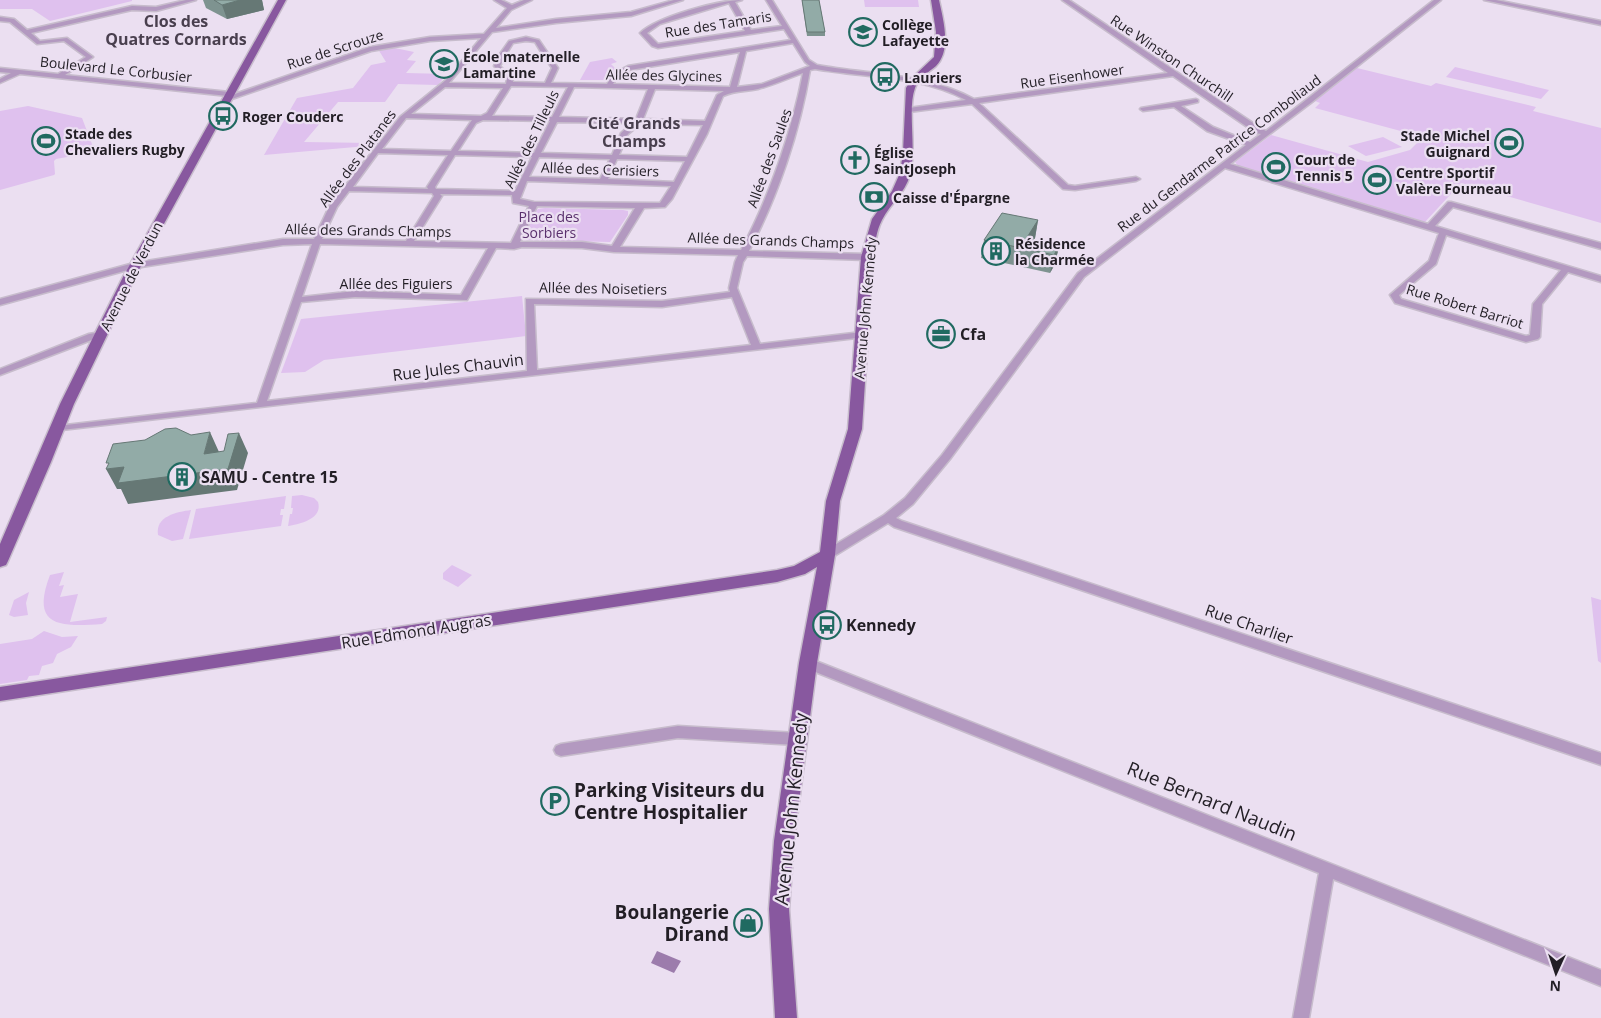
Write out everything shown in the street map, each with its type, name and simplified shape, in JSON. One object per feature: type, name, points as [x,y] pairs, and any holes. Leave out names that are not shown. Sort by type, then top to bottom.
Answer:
[{"type":"main road","name":"Avenue de Verdun","points":[[0,562],[67,404],[134,266],[282,0]]},
{"type":"main road","points":[[914,81],[936,61],[941,47],[935,0]]},
{"type":"main road","name":"Avenue John Kennedy","points":[[786,1018],[780,909],[784,841],[808,663],[828,555],[833,501],[855,429],[867,257],[877,219],[898,189],[905,175],[908,157],[909,96],[914,81]]},
{"type":"main road","name":"Rue Edmond Augras","points":[[0,694],[776,576],[800,570],[828,555]]},
{"type":"main road","name":"Avenue John Kennedy","points":[[776,576],[801,576],[812,580],[816,584],[819,602]]},
{"type":"street","points":[[27,32],[132,8],[156,10],[193,0]]},
{"type":"street","points":[[497,0],[511,7]]},
{"type":"street","name":"Allée des Platanes","points":[[261,405],[318,241],[333,207],[404,116],[444,85],[511,7],[529,0]]},
{"type":"street","name":"Rue de Scrouze","points":[[227,97],[370,49],[430,39],[488,33],[556,21],[631,14],[680,0]]},
{"type":"street","name":"Rue des Tamaris","points":[[739,0],[658,23],[643,33],[654,45],[658,46],[785,27]]},
{"type":"street","points":[[768,0],[811,68],[904,78],[956,92],[974,102],[1066,187],[1075,188],[1136,179]]},
{"type":"street","name":"Rue Winston Churchill","points":[[1065,0],[1259,130],[1267,133]]},
{"type":"street","name":"Rue du Gendarme Patrice Comboliaud","points":[[828,555],[888,518],[909,501],[946,457],[1081,275],[1224,165],[1310,102],[1438,0]]},
{"type":"street","points":[[1487,0],[1601,23]]},
{"type":"street","points":[[731,1],[749,33]]},
{"type":"street","points":[[0,19],[12,20],[39,42],[65,39],[90,57],[59,76]]},
{"type":"street","points":[[409,243],[438,196],[431,187],[473,122],[490,114],[508,85],[510,78],[498,66],[500,58],[511,42],[526,39],[538,41],[555,70],[548,85]]},
{"type":"street","points":[[609,86],[616,74],[628,68],[794,41]]},
{"type":"street","points":[[534,204],[662,205],[676,184],[708,124],[720,95],[733,89],[744,48]]},
{"type":"street","points":[[500,58],[550,59]]},
{"type":"street","name":"Allée des Glycines","points":[[444,85],[755,88],[811,68]]},
{"type":"street","name":"Allée des Saules","points":[[737,299],[733,288],[742,253],[752,236],[792,138],[811,68]]},
{"type":"street","name":"Boulevard Le Corbusier","points":[[0,70],[227,97]]},
{"type":"street","points":[[0,81],[18,72]]},
{"type":"street","name":"Rue Eisenhower","points":[[909,110],[1174,74]]},
{"type":"street","name":"Allée des Tilleuls","points":[[514,246],[534,204],[516,200],[517,193],[572,85]]},
{"type":"street","points":[[603,182],[625,133],[638,122],[652,87]]},
{"type":"street","points":[[1144,109],[1196,101]]},
{"type":"street","points":[[1175,104],[1210,129],[1251,146]]},
{"type":"street","points":[[404,116],[708,124]]},
{"type":"street","points":[[377,150],[689,159]]},
{"type":"street","points":[[1224,165],[1601,280]]},
{"type":"street","name":"Allée des Cerisiers","points":[[524,180],[676,184]]},
{"type":"street","points":[[347,189],[517,193]]},
{"type":"street","points":[[1430,227],[1451,204],[1601,246]]},
{"type":"street","points":[[614,249],[642,206]]},
{"type":"street","name":"Rue Robert Barriot","points":[[1443,232],[1433,262],[1394,295],[1398,301],[1526,339],[1535,337],[1538,304],[1566,269]]},
{"type":"street","name":"Allée des Grands Champs","points":[[0,302],[134,266],[283,242],[409,243],[514,246],[519,250],[589,252],[614,249],[867,257]]},
{"type":"street","name":"Allée des Figuiers","points":[[297,300],[355,294],[464,298],[493,246]]},
{"type":"street","points":[[737,299],[756,348]]},
{"type":"street","name":"Allée des Noisetiers","points":[[532,374],[529,300],[662,304],[737,299]]},
{"type":"street","points":[[0,372],[100,334]]},
{"type":"street","name":"Rue Jules Chauvin","points":[[57,429],[862,336]]},
{"type":"street","name":"Rue Charlier","points":[[888,518],[898,524],[1544,738],[1601,759]]},
{"type":"street","name":"Rue Bernard Naudin","points":[[808,663],[1601,978]]},
{"type":"street","points":[[562,750],[678,732],[798,739]]},
{"type":"street","points":[[1301,1018],[1327,868]]},
{"type":"green space","points":[[0,0],[132,1],[50,21],[32,9],[0,9]]},
{"type":"green space","points":[[864,0],[918,0],[919,7],[865,7]]},
{"type":"green space","points":[[390,47],[414,52],[407,60],[416,61],[406,73],[447,74],[438,85],[398,84],[385,102],[338,102],[304,142],[371,143],[367,146],[264,155],[297,98],[353,88],[371,65],[386,62],[378,49]]},
{"type":"green space","points":[[612,58],[617,62],[611,64],[616,69],[610,73],[606,80],[580,80],[590,62]]},
{"type":"green space","points":[[1455,67],[1549,90],[1541,99],[1446,77]]},
{"type":"green space","name":"Stade Michel Guignard","points":[[1357,68],[1431,86],[1436,83],[1536,107],[1533,111],[1601,128],[1601,223],[1461,183],[1425,222],[1238,166],[1235,162],[1271,135],[1368,162],[1410,150],[1423,137],[1315,108],[1320,103],[1315,101]]},
{"type":"green space","name":"Stade des Chevaliers Rugby","points":[[28,106],[82,118],[95,152],[56,159],[54,161],[54,175],[0,190],[0,111]]},
{"type":"green space","points":[[1383,137],[1402,147],[1366,156],[1348,146]]},
{"type":"green space","name":"Place des Sorbiers","points":[[545,208],[623,210],[628,211],[628,215],[610,242],[525,240],[524,237],[536,211]]},
{"type":"green space","points":[[522,296],[526,336],[324,360],[305,372],[281,373],[301,319]]},
{"type":"green space","points":[[302,495],[314,498],[318,502],[319,508],[317,513],[309,520],[288,526],[293,508],[291,508],[292,496]]},
{"type":"green space","points":[[286,496],[284,509],[281,509],[280,515],[283,515],[281,526],[189,539],[196,509]]},
{"type":"green space","points":[[191,510],[183,539],[172,541],[158,535],[158,529],[163,519]]},
{"type":"green space","points":[[452,565],[472,575],[458,587],[443,579],[443,573]]},
{"type":"green space","points":[[64,572],[59,586],[64,585],[60,597],[78,594],[70,622],[107,617],[106,621],[102,624],[62,624],[53,620],[47,614],[44,605],[45,592],[50,575]]},
{"type":"green space","points":[[29,592],[26,603],[28,615],[14,617],[9,615],[14,600]]},
{"type":"green space","points":[[1591,597],[1601,600],[1601,663],[1598,661]]},
{"type":"green space","points":[[44,631],[62,637],[78,636],[71,647],[57,654],[53,663],[42,666],[39,675],[29,676],[27,680],[0,684],[0,644],[32,639]]},
{"type":"shaded area","points":[[657,951],[681,961],[674,973],[651,963]]},
{"type":"building","points":[[214,0],[240,0],[222,5]]},
{"type":"building","points":[[802,0],[819,0],[825,32],[807,32]]},
{"type":"building","points":[[1002,213],[1038,220],[1026,239],[1059,246],[1054,255],[984,240]]},
{"type":"building","points":[[176,428],[191,435],[210,432],[204,454],[224,451],[228,434],[239,433],[228,469],[118,483],[124,467],[106,469],[109,463],[106,463],[113,444],[145,440],[165,429]]},
{"type":"place","name":"Collège Lafayette","points":[[863,32]]},
{"type":"place","name":"École maternelle Lamartine","points":[[444,64]]},
{"type":"place","name":"Lauriers","points":[[885,77]]},
{"type":"place","name":"Roger Couderc","points":[[223,116]]},
{"type":"place","name":"Stade des Chevaliers Rugby","points":[[46,141]]},
{"type":"place","name":"Stade Michel Guignard","points":[[1509,143]]},
{"type":"place","name":"Église SaintJoseph","points":[[855,160]]},
{"type":"place","name":"Court de Tennis 5","points":[[1276,167]]},
{"type":"place","name":"Centre Sportif Valère Fourneau","points":[[1377,180]]},
{"type":"place","name":"Caisse d'Épargne","points":[[874,197]]},
{"type":"place","name":"Résidence la Charmée","points":[[996,251]]},
{"type":"place","name":"Cfa","points":[[941,334]]},
{"type":"place","name":"SAMU - Centre 15","points":[[182,477]]},
{"type":"place","name":"Kennedy","points":[[827,625]]},
{"type":"place","name":"Parking Visiteurs du Centre Hospitalier","points":[[555,801]]},
{"type":"place","name":"Boulangerie Dirand","points":[[748,923]]},
{"type":"district","name":"Clos des Quatres Cornards","points":[[176,30]]},
{"type":"district","name":"Cité Grands Champs","points":[[634,132]]}]
